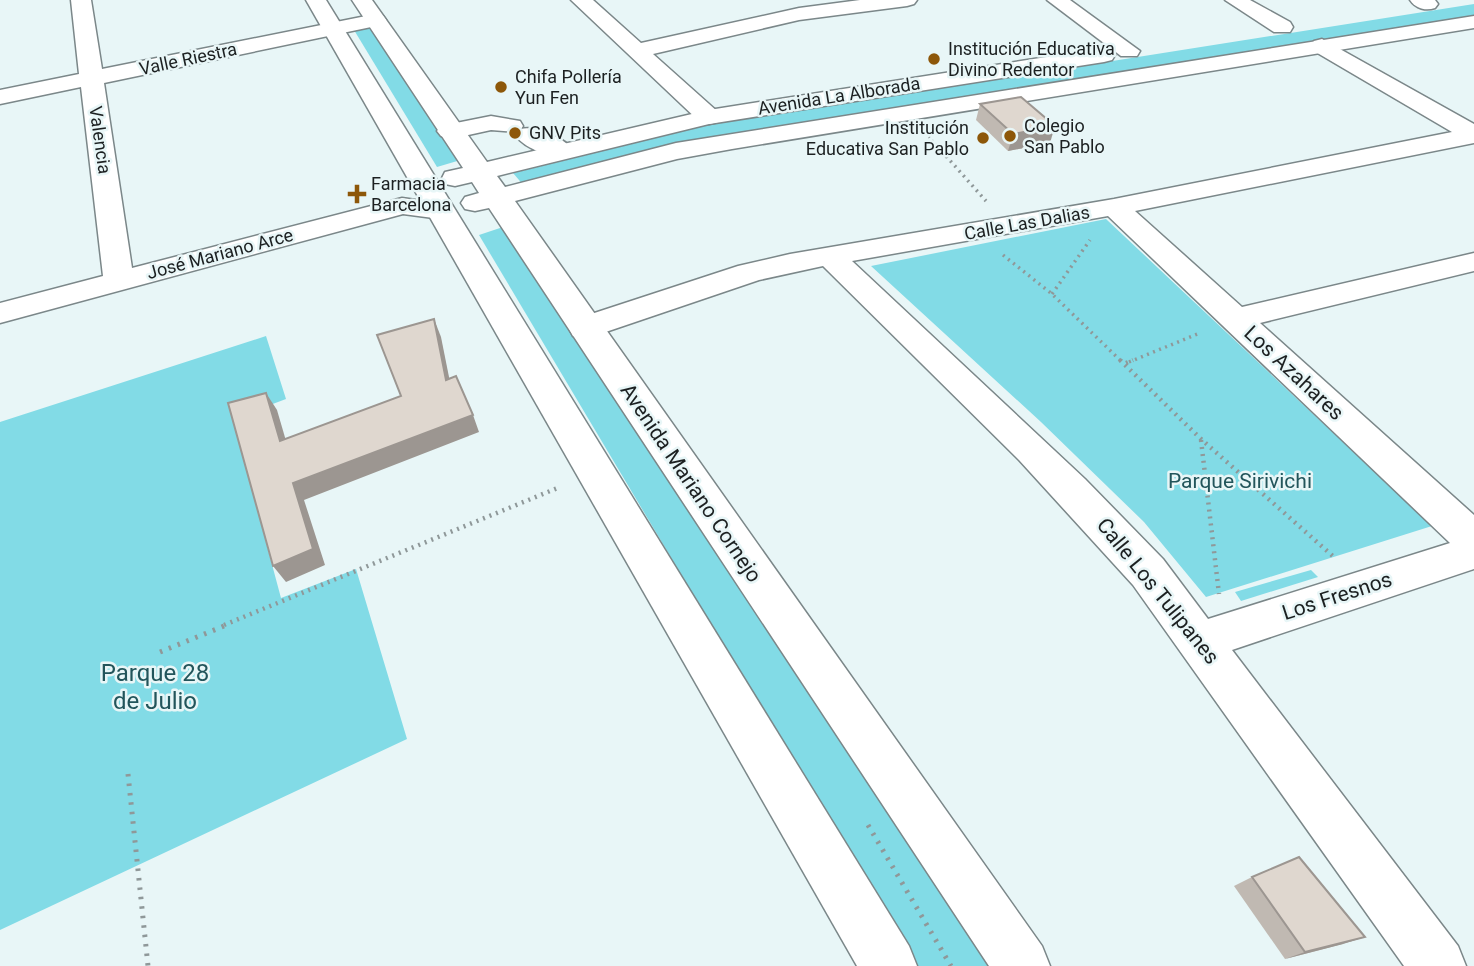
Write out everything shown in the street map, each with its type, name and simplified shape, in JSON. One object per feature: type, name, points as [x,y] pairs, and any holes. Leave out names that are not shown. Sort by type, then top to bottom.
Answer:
[{"type":"street","name":"Valencia","points":[[81,0],[119,281]]},
{"type":"street","points":[[316,0],[423,201],[596,472],[889,966]]},
{"type":"street","points":[[581,0],[709,117]]},
{"type":"street","points":[[778,0],[799,14]]},
{"type":"street","points":[[637,51],[799,14],[907,0]]},
{"type":"street","points":[[1057,0],[1129,51]]},
{"type":"street","points":[[1235,0],[1282,27]]},
{"type":"street","points":[[1417,4],[1454,0]]},
{"type":"street","name":"Valle Riestra","points":[[0,97],[333,29],[369,10]]},
{"type":"street","name":"Avenida Mariano Cornejo","points":[[369,10],[1022,966]]},
{"type":"street","name":"Avenida La Alborada","points":[[423,201],[487,185],[676,151],[1474,22]]},
{"type":"street","points":[[1254,31],[1308,23]]},
{"type":"street","points":[[1322,46],[1474,134]]},
{"type":"street","name":"Avenida La Alborada","points":[[487,185],[561,151],[709,117],[1157,47]]},
{"type":"street","points":[[450,131],[491,123],[520,130],[561,151]]},
{"type":"street","name":"Calle Las Dalias","points":[[585,328],[749,273],[1114,207],[1474,134]]},
{"type":"street","name":"José Mariano Arce","points":[[0,313],[423,201]]},
{"type":"street","name":"Los Azahares","points":[[1114,207],[1474,540]]},
{"type":"street","name":"Calle Los Tulipanes","points":[[830,257],[995,412],[1212,637],[1438,966]]},
{"type":"street","points":[[1236,319],[1474,262]]},
{"type":"street","name":"Los Fresnos","points":[[1212,637],[1474,552]]},
{"type":"path","points":[[907,113],[1009,226]]},
{"type":"path","points":[[1052,293],[1114,207]]},
{"type":"path","points":[[974,233],[1052,293],[1201,439],[1367,587]]},
{"type":"path","points":[[1126,363],[1236,319]]},
{"type":"path","points":[[1201,439],[1212,637]]},
{"type":"path","points":[[160,652],[596,472]]},
{"type":"path","points":[[128,774],[148,966]]},
{"type":"green space","points":[[1474,4],[1474,17],[722,137],[525,187],[513,173],[712,124]]},
{"type":"green space","points":[[375,26],[464,159],[437,167],[354,30]]},
{"type":"green space","name":"Parque Sirivichi","points":[[1106,219],[1432,526],[1206,597],[1144,522],[1041,422],[871,266]]},
{"type":"green space","points":[[509,225],[996,966],[914,966],[479,235]]},
{"type":"green space","name":"Parque 28 de Julio","points":[[266,336],[286,399],[233,419],[281,598],[356,569],[407,739],[0,930],[0,422]]},
{"type":"green space","points":[[1311,570],[1318,577],[1241,601],[1235,592]]},
{"type":"building","points":[[1021,97],[1055,126],[1013,134],[980,104]]},
{"type":"building","points":[[434,319],[446,380],[456,376],[473,415],[293,483],[313,549],[273,566],[228,403],[266,393],[280,441],[401,396],[377,335]]},
{"type":"building","points":[[1299,857],[1365,937],[1305,952],[1252,877]]},
{"type":"place","name":"Institución Educativa Divino Redentor","points":[[934,59]]},
{"type":"place","name":"Chifa Pollería Yun Fen","points":[[501,87]]},
{"type":"place","name":"GNV Pits","points":[[515,133]]},
{"type":"place","name":"Colegio San Pablo","points":[[1010,136]]},
{"type":"place","name":"Institución Educativa San Pablo","points":[[983,138]]},
{"type":"place","name":"Farmacia Barcelona","points":[[357,194]]}]
